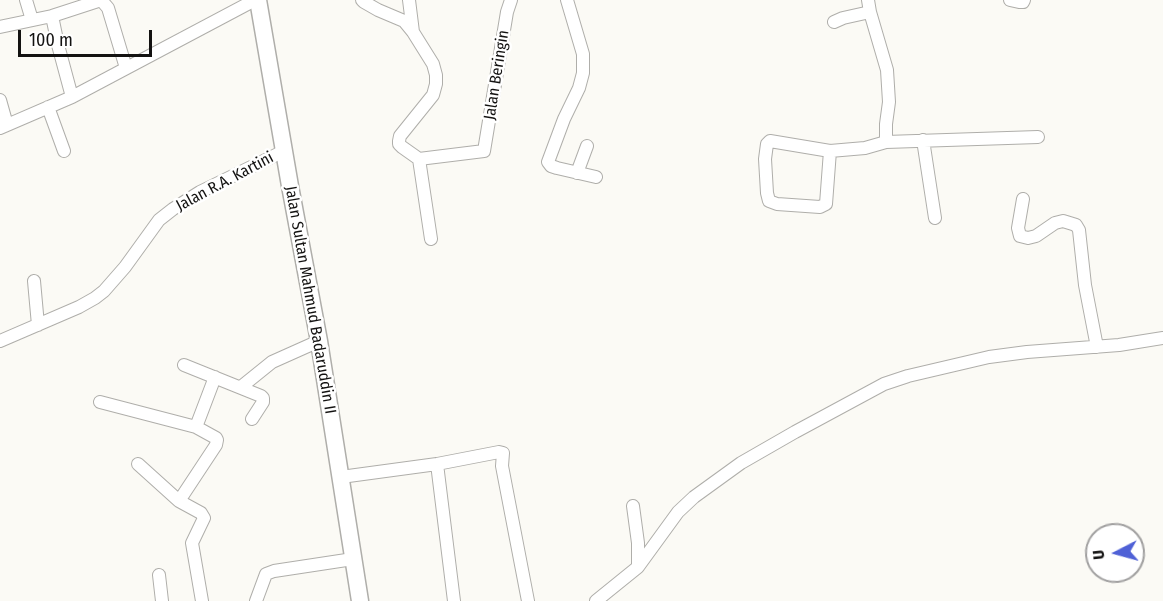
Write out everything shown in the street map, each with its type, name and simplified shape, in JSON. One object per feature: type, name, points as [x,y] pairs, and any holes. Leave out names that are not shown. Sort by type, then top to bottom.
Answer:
[{"type":"highway","name":"Jalan Sultan Mahmud Badaruddin II","points":[[257,0],[319,340],[360,601]]},
{"type":"street","points":[[26,0],[32,20]]},
{"type":"street","points":[[58,0],[56,14],[58,45],[72,97]]},
{"type":"street","points":[[0,100],[4,127],[72,97],[257,0]]},
{"type":"street","points":[[362,0],[404,21],[433,64],[436,75],[433,94],[400,136],[399,141],[402,147],[419,159],[431,239]]},
{"type":"street","points":[[409,0],[413,32]]},
{"type":"street","name":"Jalan Beringin","points":[[419,159],[484,151],[507,12],[511,0]]},
{"type":"street","points":[[567,0],[583,54],[583,73],[548,162],[556,168],[596,177]]},
{"type":"street","points":[[1010,0],[1019,3],[1024,0]]},
{"type":"street","points":[[0,27],[102,1],[106,3],[126,68]]},
{"type":"street","points":[[834,22],[869,6],[887,70],[889,102],[886,142]]},
{"type":"street","points":[[48,107],[64,151]]},
{"type":"street","points":[[830,151],[826,204],[820,207],[777,204],[770,201],[767,193],[765,159],[767,144],[770,141],[830,151],[865,148],[886,142],[1038,137]]},
{"type":"street","points":[[923,140],[935,218]]},
{"type":"street","points":[[578,173],[587,146]]},
{"type":"street","name":"Jalan R.A. Kartini","points":[[0,341],[95,298],[125,267],[159,220],[172,209],[200,192],[284,151]]},
{"type":"street","points":[[1023,199],[1018,228],[1020,236],[1028,238],[1036,236],[1063,220],[1076,225],[1079,230],[1085,285],[1097,347]]},
{"type":"street","points":[[34,281],[38,325]]},
{"type":"street","points":[[596,601],[638,567],[678,512],[694,497],[741,463],[884,384],[989,357],[1119,345],[1163,338]]},
{"type":"street","points":[[241,387],[272,362],[319,340]]},
{"type":"street","points":[[184,365],[264,398],[252,419]]},
{"type":"street","points":[[196,427],[215,377]]},
{"type":"street","points":[[100,402],[196,427],[216,438],[216,445],[179,501]]},
{"type":"street","points":[[341,477],[503,453],[502,466],[528,601]]},
{"type":"street","points":[[138,464],[179,501],[201,513],[204,518],[192,543],[202,601]]},
{"type":"street","points":[[437,464],[454,601]]},
{"type":"street","points":[[633,506],[638,543],[638,567]]},
{"type":"street","points":[[256,601],[266,574],[353,559]]},
{"type":"street","points":[[159,575],[162,601]]}]
